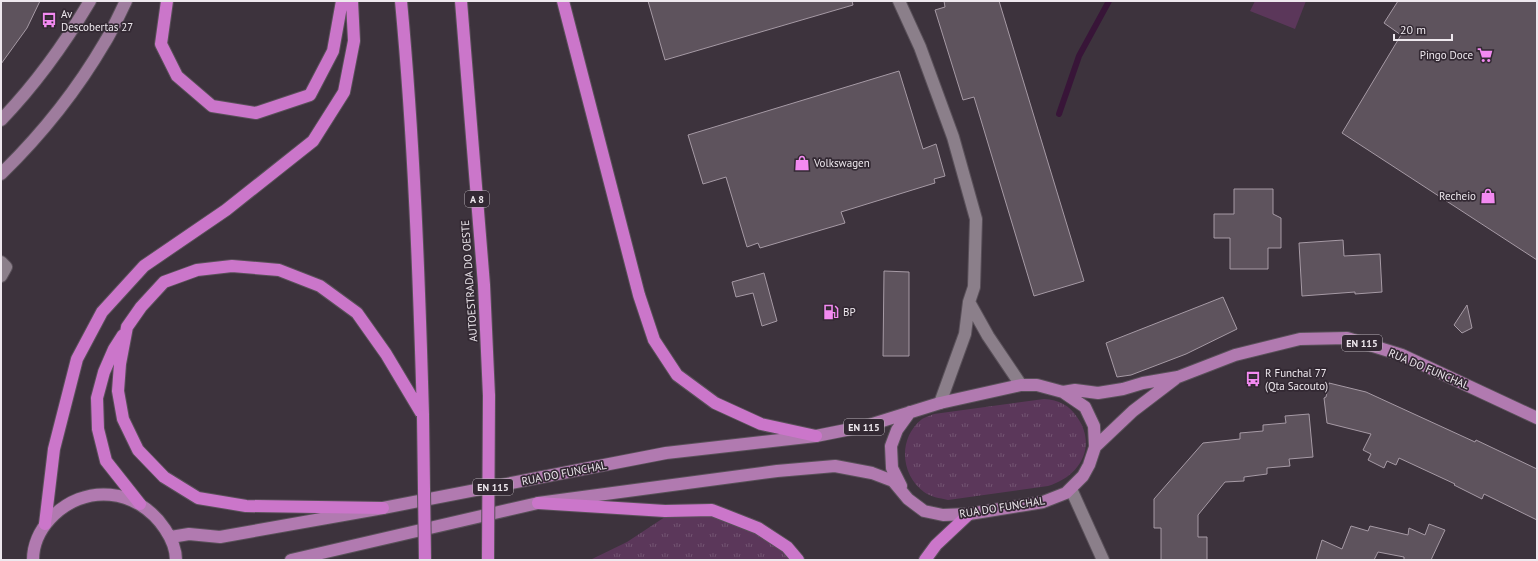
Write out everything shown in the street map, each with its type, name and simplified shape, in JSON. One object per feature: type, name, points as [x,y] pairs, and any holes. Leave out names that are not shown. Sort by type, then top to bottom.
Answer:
[{"type":"highway","points":[[167,1],[161,44],[177,76],[212,106],[256,113],[310,95],[333,51],[342,1]]},
{"type":"highway","points":[[45,524],[54,449],[77,359],[102,312],[144,266],[226,210],[313,141],[344,92],[354,41],[352,1]]},
{"type":"highway","points":[[401,1],[420,290],[425,560]]},
{"type":"highway","name":"AUTOESTRADA DO OESTE","points":[[461,1],[484,285],[489,396],[488,560]]},
{"type":"highway","points":[[563,1],[639,295],[654,340],[677,375],[715,403],[762,424],[816,436]]},
{"type":"highway","points":[[140,504],[106,461],[98,429],[97,398],[104,372],[114,349],[141,307],[164,282],[197,270],[225,267],[279,270],[320,286],[357,313],[386,354],[423,416]]},
{"type":"highway","points":[[127,327],[120,364],[118,391],[123,418],[138,450],[164,477],[198,498],[246,506],[383,508]]},
{"type":"highway","points":[[538,503],[665,511],[712,510],[758,528],[787,547],[798,560]]},
{"type":"highway","points":[[925,560],[936,545],[969,514]]},
{"type":"main road","points":[[1,120],[13,108],[50,61],[78,22],[90,1]]},
{"type":"main road","points":[[1,174],[46,127],[79,82],[106,42],[126,1]]},
{"type":"main road","name":"RUA DO FUNCHAL","points":[[1063,392],[1075,390],[1098,393],[1123,389],[1143,383],[1178,377],[1235,355],[1300,339],[1347,338],[1402,355],[1537,418]]},
{"type":"main road","name":"RUA DO FUNCHAL","points":[[1095,447],[1133,411],[1178,377]]},
{"type":"main road","name":"RUA DO FUNCHAL","points":[[171,537],[189,534],[220,537],[383,508],[666,453],[816,436],[866,426],[940,403],[1021,385],[1037,385],[1063,392],[1085,407],[1094,426],[1095,447],[1089,465],[1083,476],[1071,489],[1043,502],[969,514],[943,514],[924,511],[908,499],[893,481],[872,473],[835,466],[777,471],[538,503],[328,550],[291,560]]},
{"type":"main road","name":"RUA DO FUNCHAL","points":[[908,499],[892,468],[891,446],[897,430],[910,412]]},
{"type":"main road","points":[[31,558],[45,524],[57,511],[72,502],[89,496],[106,494],[124,497],[140,504],[158,518],[171,537],[176,560]]},
{"type":"street","points":[[899,1],[920,47],[953,137],[976,219],[974,288],[969,302],[965,334],[940,403]]},
{"type":"street","points":[[1,262],[6,267],[1,276]]},
{"type":"street","points":[[969,302],[988,336],[1021,385]]},
{"type":"street","points":[[1071,489],[1103,560]]},
{"type":"green space","points":[[1255,1],[1306,1],[1295,29],[1250,11]]},
{"type":"green space","points":[[1044,399],[1059,402],[1071,409],[1083,428],[1086,439],[1082,459],[1069,476],[1059,482],[1048,486],[948,500],[927,494],[910,476],[906,466],[906,446],[914,427],[923,418],[934,414]]},
{"type":"green space","points":[[674,511],[727,516],[781,543],[795,560],[590,560],[627,542]]},
{"type":"building","points":[[1,1],[40,1],[27,28],[1,64]]},
{"type":"building","points":[[648,1],[852,1],[853,5],[665,60]]},
{"type":"building","points":[[944,1],[999,1],[1084,281],[1034,296],[974,97],[963,100],[935,10],[945,7]]},
{"type":"building","name":"Recheio","points":[[1398,1],[1537,1],[1537,260],[1342,133],[1401,35],[1384,23]]},
{"type":"building","points":[[899,71],[923,149],[936,144],[945,176],[934,179],[935,183],[841,212],[845,223],[760,248],[758,243],[747,247],[726,177],[703,184],[688,135]]},
{"type":"building","points":[[1234,189],[1273,189],[1273,214],[1281,218],[1281,248],[1268,248],[1268,269],[1230,269],[1230,238],[1214,238],[1214,214],[1234,214]]},
{"type":"building","points":[[1343,240],[1344,256],[1380,254],[1382,292],[1355,294],[1355,292],[1302,296],[1299,243]]},
{"type":"building","points":[[884,271],[909,272],[909,356],[883,356]]},
{"type":"building","points":[[764,273],[777,321],[762,326],[753,293],[736,297],[732,282]]},
{"type":"building","points":[[1223,297],[1237,329],[1186,354],[1131,375],[1117,377],[1106,343]]},
{"type":"building","points":[[1467,305],[1472,328],[1462,333],[1454,325]]},
{"type":"building","points":[[1329,383],[1366,392],[1475,442],[1476,440],[1537,469],[1537,520],[1484,494],[1482,499],[1454,485],[1455,484],[1399,458],[1396,465],[1387,461],[1384,468],[1368,460],[1371,454],[1363,450],[1371,434],[1327,423],[1324,398],[1326,397]]},
{"type":"building","points":[[1309,414],[1313,457],[1289,459],[1290,466],[1267,468],[1267,474],[1244,477],[1244,481],[1225,482],[1198,515],[1198,537],[1207,537],[1207,560],[1161,560],[1161,528],[1154,528],[1154,499],[1203,443],[1240,439],[1240,433],[1263,431],[1263,425],[1286,423],[1285,416]]},
{"type":"building","points":[[1429,524],[1445,530],[1431,560],[1404,560],[1404,557],[1378,552],[1374,560],[1316,560],[1322,540],[1342,549],[1351,526],[1368,531],[1370,526],[1408,535],[1409,528],[1425,535]]},
{"type":"waterway","points":[[1059,114],[1079,56],[1109,1]]},
{"type":"place","name":"Av Descobertas 27","points":[[49,20]]},
{"type":"place","name":"Pingo Doce","points":[[1485,55]]},
{"type":"place","name":"Volkswagen","points":[[802,163]]},
{"type":"place","name":"Recheio","points":[[1488,196]]},
{"type":"place","name":"BP","points":[[831,312]]},
{"type":"place","name":"R Funchal 77 (Qta Sacouto)","points":[[1253,379]]}]
